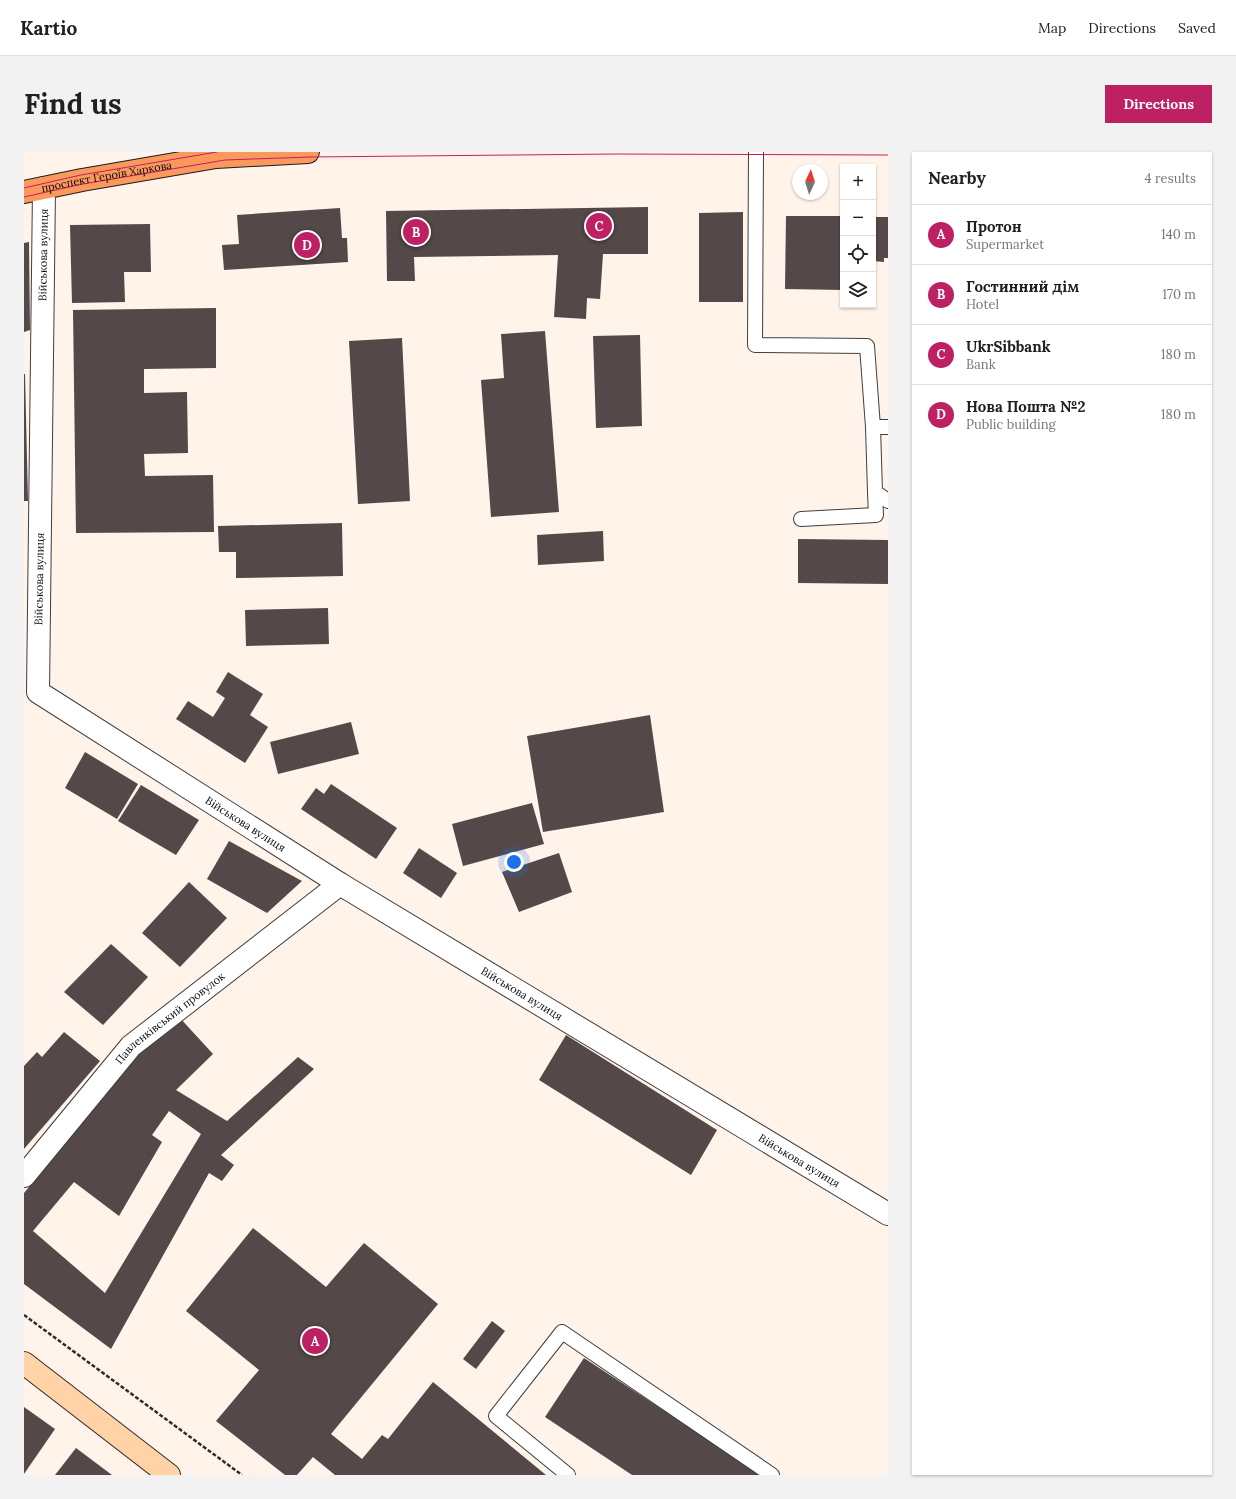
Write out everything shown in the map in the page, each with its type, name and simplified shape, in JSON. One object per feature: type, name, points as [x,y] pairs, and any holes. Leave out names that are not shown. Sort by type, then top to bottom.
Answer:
[{"type":"main road","name":"проспект Героїв Харкова","points":[[34,190],[215,154],[308,152]]},
{"type":"main road","points":[[26,1368],[169,1475]]},
{"type":"street","name":"Військова вулиця","points":[[34,190],[38,692],[340,884],[888,1214]]},
{"type":"street","name":"Павленківський провулок","points":[[24,1176],[131,1046],[340,884]]},
{"type":"lane","points":[[756,152],[755,345],[867,346],[876,515],[800,519]]},
{"type":"lane","points":[[872,426],[888,427]]},
{"type":"lane","points":[[875,492],[888,501]]},
{"type":"lane","points":[[568,1475],[496,1416],[562,1332],[772,1475]]},
{"type":"path","points":[[24,1315],[242,1475]]},
{"type":"building","points":[[648,207],[648,254],[603,254],[600,299],[587,298],[586,319],[554,317],[558,255],[414,257],[415,281],[387,281],[386,211]]},
{"type":"building","points":[[340,208],[342,238],[347,238],[348,262],[224,270],[222,245],[239,244],[237,215]]},
{"type":"building","points":[[743,212],[743,302],[699,302],[699,213]]},
{"type":"building","points":[[786,216],[840,216],[840,290],[785,289]]},
{"type":"building","points":[[876,217],[888,217],[888,258],[884,258],[884,262],[876,261]]},
{"type":"building","points":[[150,224],[151,272],[124,272],[125,302],[72,303],[70,225]]},
{"type":"building","points":[[29,242],[30,330],[24,332],[24,243]]},
{"type":"building","points":[[216,308],[216,368],[144,369],[144,393],[187,392],[188,453],[144,454],[145,476],[213,475],[214,532],[76,533],[73,310]]},
{"type":"building","points":[[545,331],[559,512],[491,517],[481,380],[504,378],[501,334]]},
{"type":"building","points":[[640,335],[642,426],[596,428],[593,336]]},
{"type":"building","points":[[402,338],[410,501],[358,504],[349,341]]},
{"type":"building","points":[[25,374],[28,501],[24,501]]},
{"type":"building","points":[[342,523],[343,576],[236,578],[236,552],[219,552],[218,526]]},
{"type":"building","points":[[603,531],[604,561],[538,565],[537,535]]},
{"type":"building","points":[[798,539],[888,540],[888,584],[798,583]]},
{"type":"building","points":[[328,608],[329,644],[246,646],[245,610]]},
{"type":"building","points":[[228,672],[263,694],[250,715],[268,727],[245,763],[176,719],[188,701],[213,717],[225,698],[216,692]]},
{"type":"building","points":[[650,715],[664,812],[543,832],[527,736]]},
{"type":"building","points":[[351,722],[359,754],[278,774],[270,742]]},
{"type":"building","points":[[85,752],[138,784],[117,819],[65,788]]},
{"type":"building","points":[[331,784],[397,828],[376,859],[301,809],[316,788],[324,794]]},
{"type":"building","points":[[141,785],[199,820],[176,855],[118,821]]},
{"type":"building","points":[[532,803],[544,844],[463,866],[452,824]]},
{"type":"building","points":[[229,841],[302,881],[267,913],[207,879]]},
{"type":"building","points":[[419,848],[457,873],[441,898],[403,873]]},
{"type":"building","points":[[559,853],[572,892],[519,912],[502,872]]},
{"type":"building","points":[[189,882],[227,918],[180,967],[142,933]]},
{"type":"building","points":[[111,944],[148,977],[103,1025],[64,992]]},
{"type":"building","points":[[180,1018],[213,1054],[176,1090],[227,1121],[298,1057],[314,1069],[221,1155],[234,1165],[222,1181],[209,1173],[111,1349],[24,1284],[24,1193],[141,1051]],"holes":[[[169,1111],[201,1134],[105,1293],[33,1231],[74,1182],[119,1216],[162,1142],[152,1135]]]},
{"type":"building","points":[[64,1032],[100,1061],[24,1149],[24,1066],[37,1052],[42,1057]]},
{"type":"building","points":[[566,1035],[717,1130],[691,1175],[539,1080]]},
{"type":"building","points":[[253,1228],[326,1287],[364,1243],[438,1304],[331,1434],[362,1459],[382,1435],[388,1439],[433,1382],[546,1475],[335,1475],[313,1457],[297,1475],[285,1475],[216,1421],[259,1370],[186,1311]]},
{"type":"building","points":[[492,1321],[505,1331],[476,1369],[463,1359]]},
{"type":"building","points":[[584,1358],[762,1475],[632,1475],[545,1417]]},
{"type":"building","points":[[24,1407],[55,1429],[24,1474]]},
{"type":"building","points":[[76,1448],[112,1475],[55,1475]]},
{"type":"tram line","points":[[24,188],[81,175],[217,152]]},
{"type":"tram line","points":[[24,197],[83,184],[225,160],[310,157],[616,154],[888,155]]},
{"type":"place","name":"UkrSibbank","points":[[599,226]]},
{"type":"place","name":"Гостинний дім","points":[[416,232]]},
{"type":"place","name":"Нова Пошта №2","points":[[307,245]]},
{"type":"place","name":"Протон","points":[[315,1341]]}]
